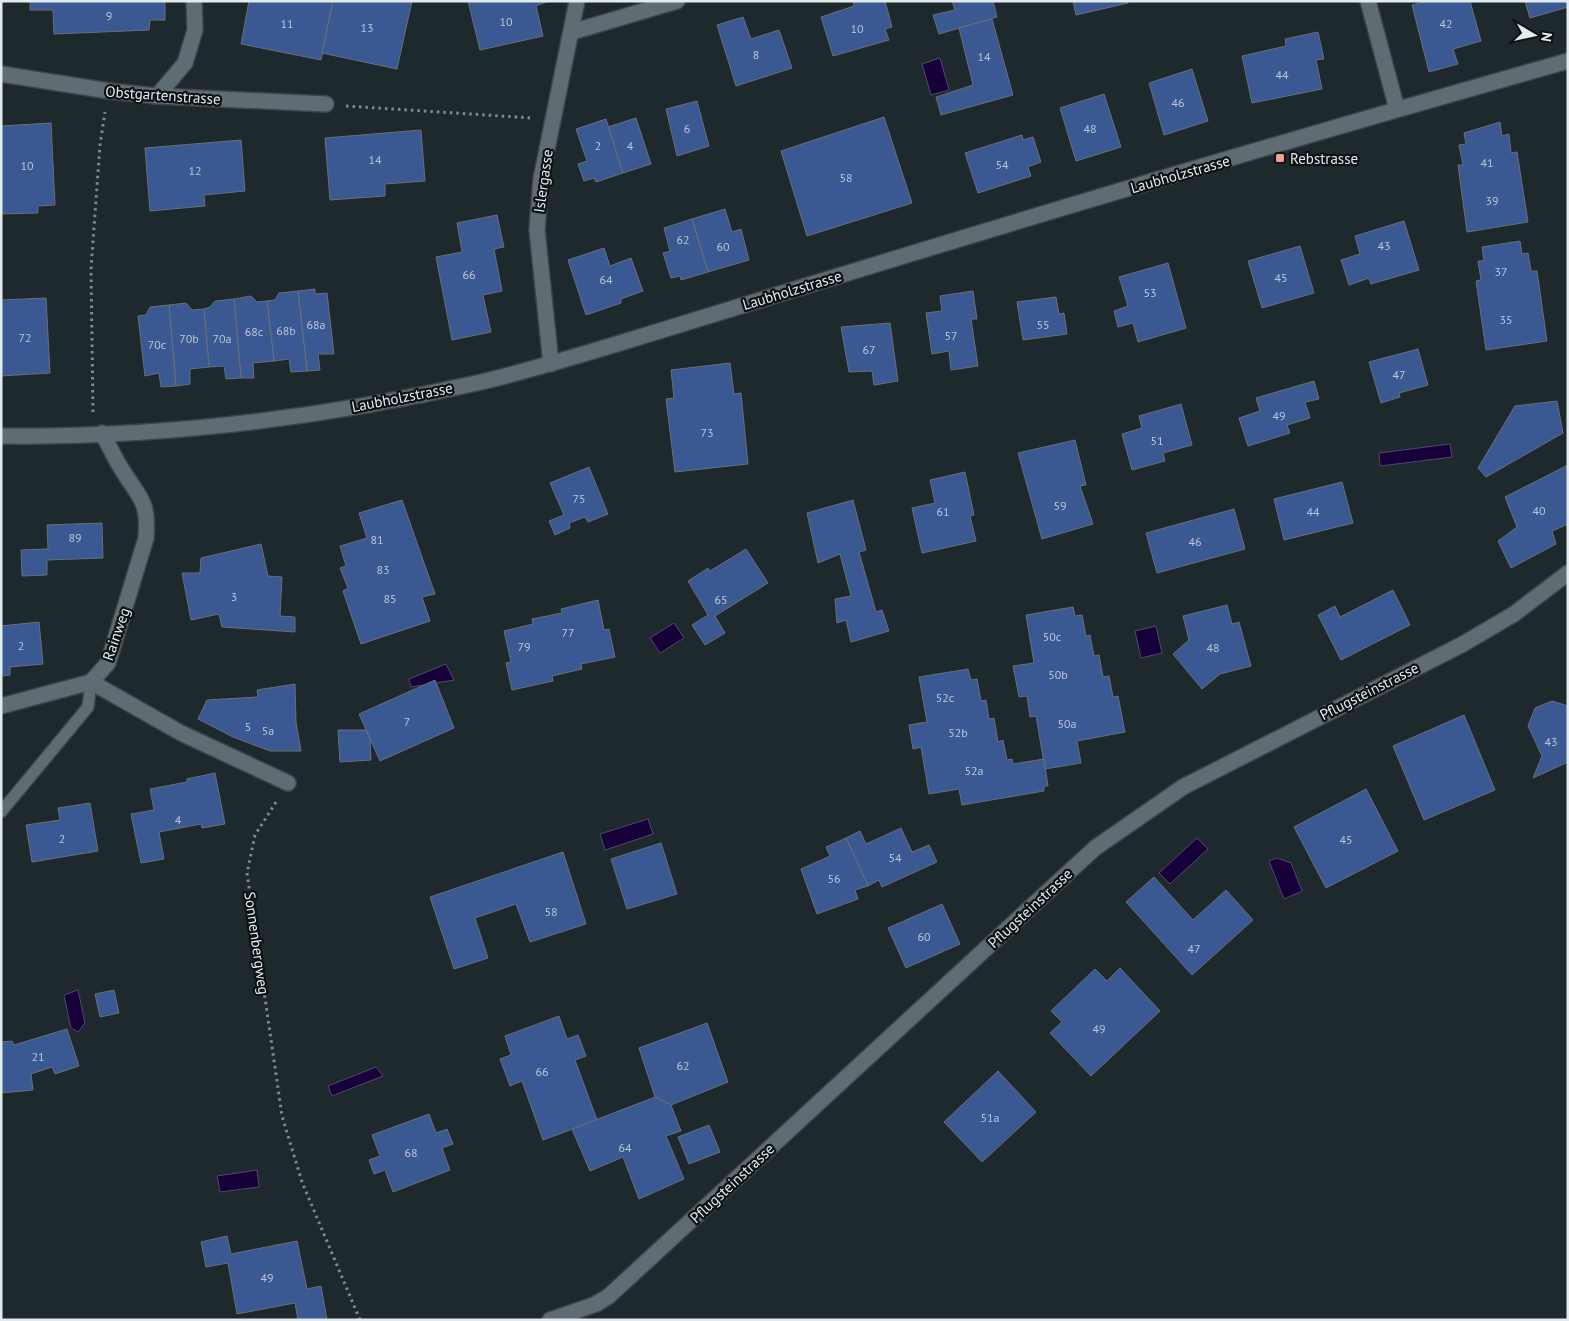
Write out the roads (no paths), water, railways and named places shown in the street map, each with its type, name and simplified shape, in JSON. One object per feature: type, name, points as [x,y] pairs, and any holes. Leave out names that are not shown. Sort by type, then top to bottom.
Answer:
[{"type":"street","points":[[157,96],[185,63],[195,30],[194,1]]},
{"type":"street","name":"Islergasse","points":[[551,364],[537,230],[541,179],[577,1]]},
{"type":"street","points":[[572,32],[677,1]]},
{"type":"street","points":[[1368,1],[1397,109]]},
{"type":"street","name":"Laubholzstrasse","points":[[1,436],[193,429],[296,417],[440,391],[551,364],[1397,109],[1568,61]]},
{"type":"street","name":"Obstgartenstrasse","points":[[1,74],[109,91],[157,96],[326,104]]},
{"type":"street","name":"Rainweg","points":[[91,682],[108,663],[146,538],[148,517],[140,493],[122,469],[102,433]]},
{"type":"street","name":"Pflugsteinstrasse","points":[[550,1320],[596,1304],[609,1296],[1095,848],[1182,787],[1463,644],[1514,614],[1568,573]]},
{"type":"street","points":[[1,706],[91,682],[181,733],[288,782]]},
{"type":"lane","points":[[1,812],[88,707],[91,682]]},
{"type":"place","name":"Rebstrasse","points":[[1280,158]]}]
